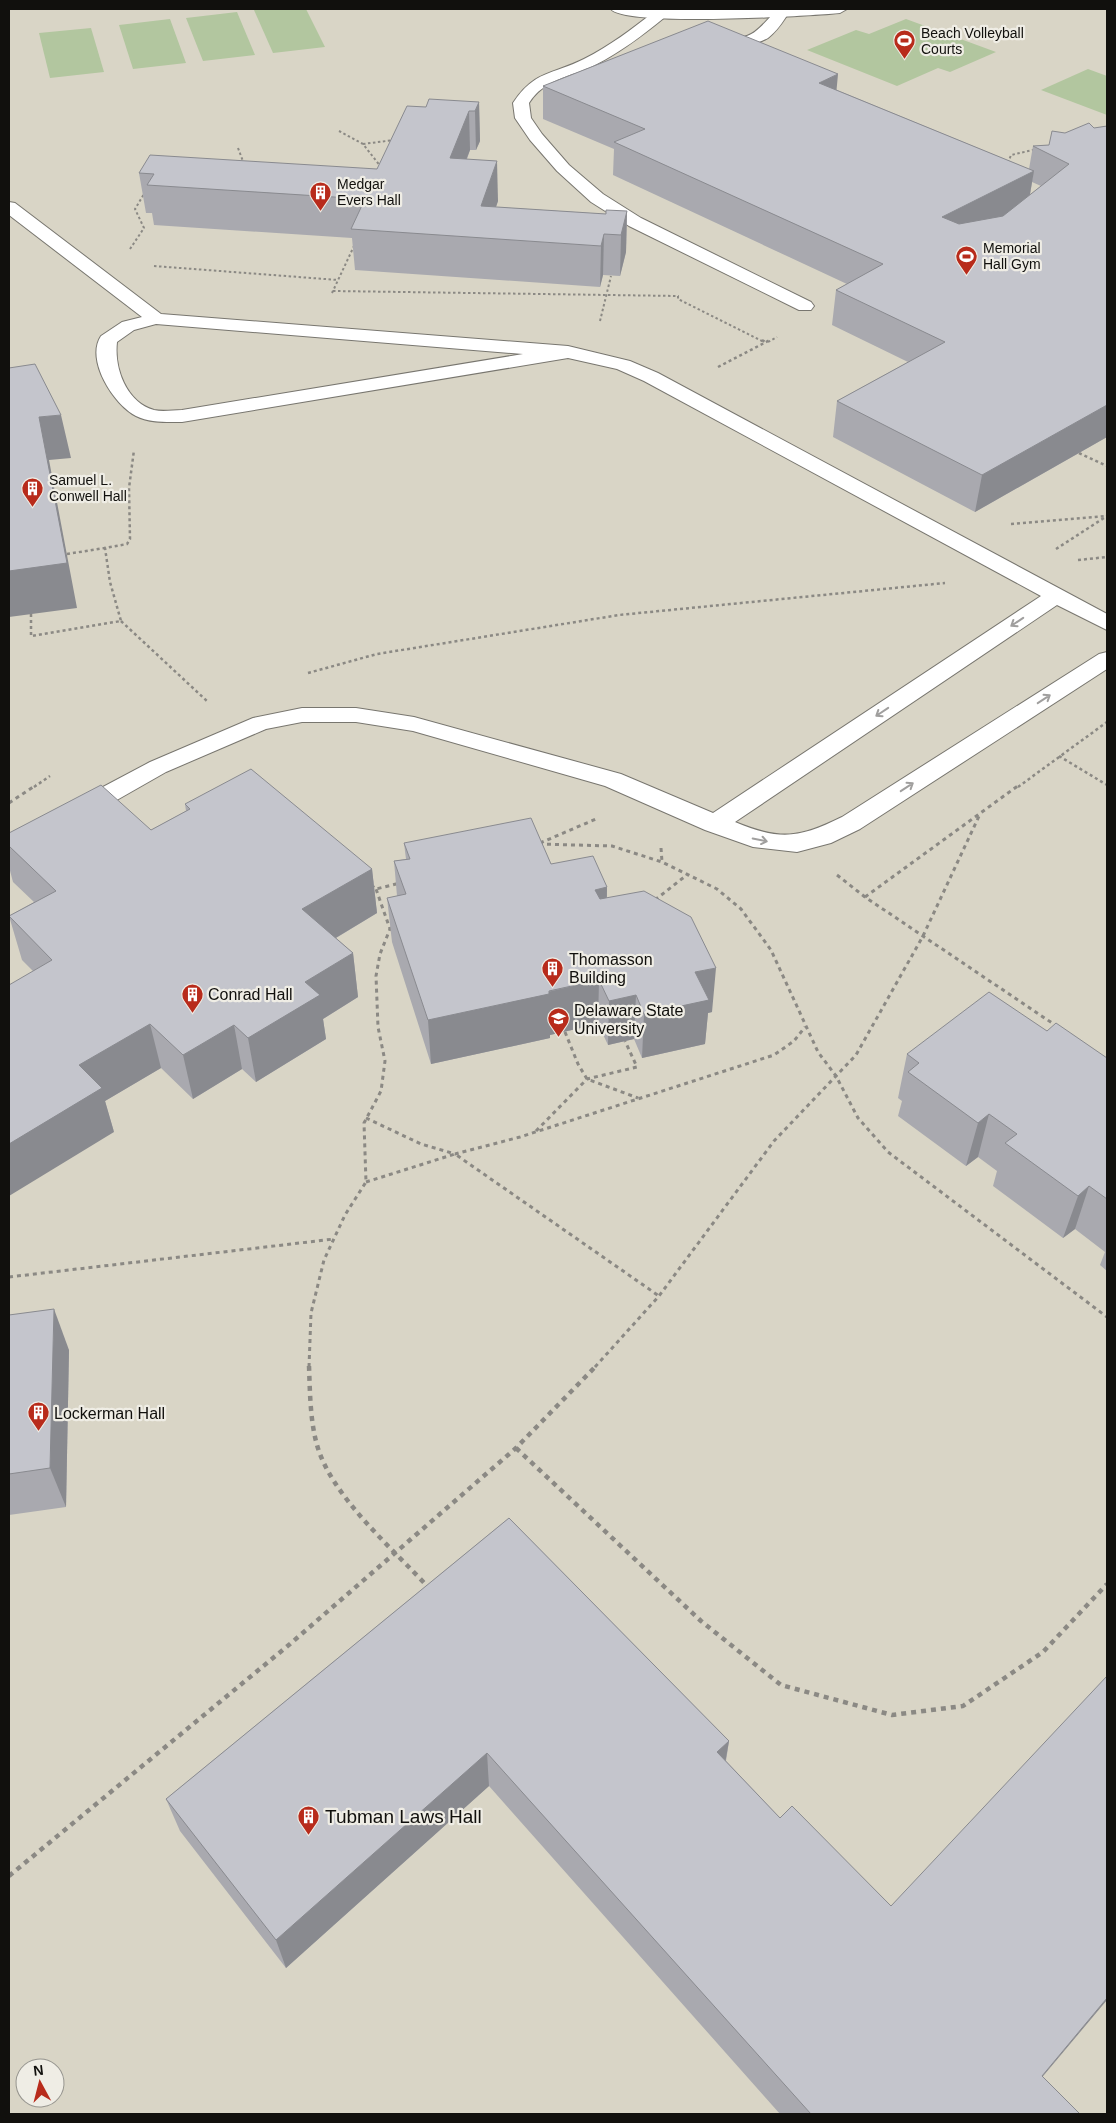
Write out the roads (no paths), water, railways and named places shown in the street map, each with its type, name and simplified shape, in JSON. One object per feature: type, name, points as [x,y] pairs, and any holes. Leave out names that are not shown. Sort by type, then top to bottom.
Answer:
[{"type":"street","points":[[618,9],[660,14],[723,16],[840,9]]},
{"type":"street","points":[[660,14],[635,34],[588,63],[540,82],[528,92],[522,103],[523,118],[536,138],[563,168],[597,198],[635,222],[806,306]]},
{"type":"street","points":[[698,43],[736,43],[759,38],[772,29],[781,14]]},
{"type":"street","points":[[635,34],[652,37]]},
{"type":"street","points":[[9,208],[156,319]]},
{"type":"street","points":[[568,352],[182,416],[154,416],[138,410],[123,396],[107,367],[105,353],[108,340],[128,326],[156,319],[568,352],[623,365],[651,377],[1107,622]]},
{"type":"street","points":[[714,824],[1058,595]]},
{"type":"street","points":[[58,822],[158,767],[261,723],[302,715],[356,715],[414,724],[613,780],[714,824],[754,839],[796,844],[822,837],[851,823],[1107,659]]},
{"type":"place","name":"Beach Volleyball Courts","points":[[905,60]]},
{"type":"place","name":"Medgar Evers Hall","points":[[321,211]]},
{"type":"place","name":"Memorial Hall Gym","points":[[967,275]]},
{"type":"place","name":"Samuel L. Conwell Hall","points":[[33,507]]},
{"type":"place","name":"Thomasson Building","points":[[553,987]]},
{"type":"place","name":"Conrad Hall","points":[[192,1013]]},
{"type":"place","name":"Delaware State University","points":[[558,1038]]},
{"type":"place","name":"Lockerman Hall","points":[[38,1432]]},
{"type":"place","name":"Tubman Laws Hall","points":[[309,1835]]}]
